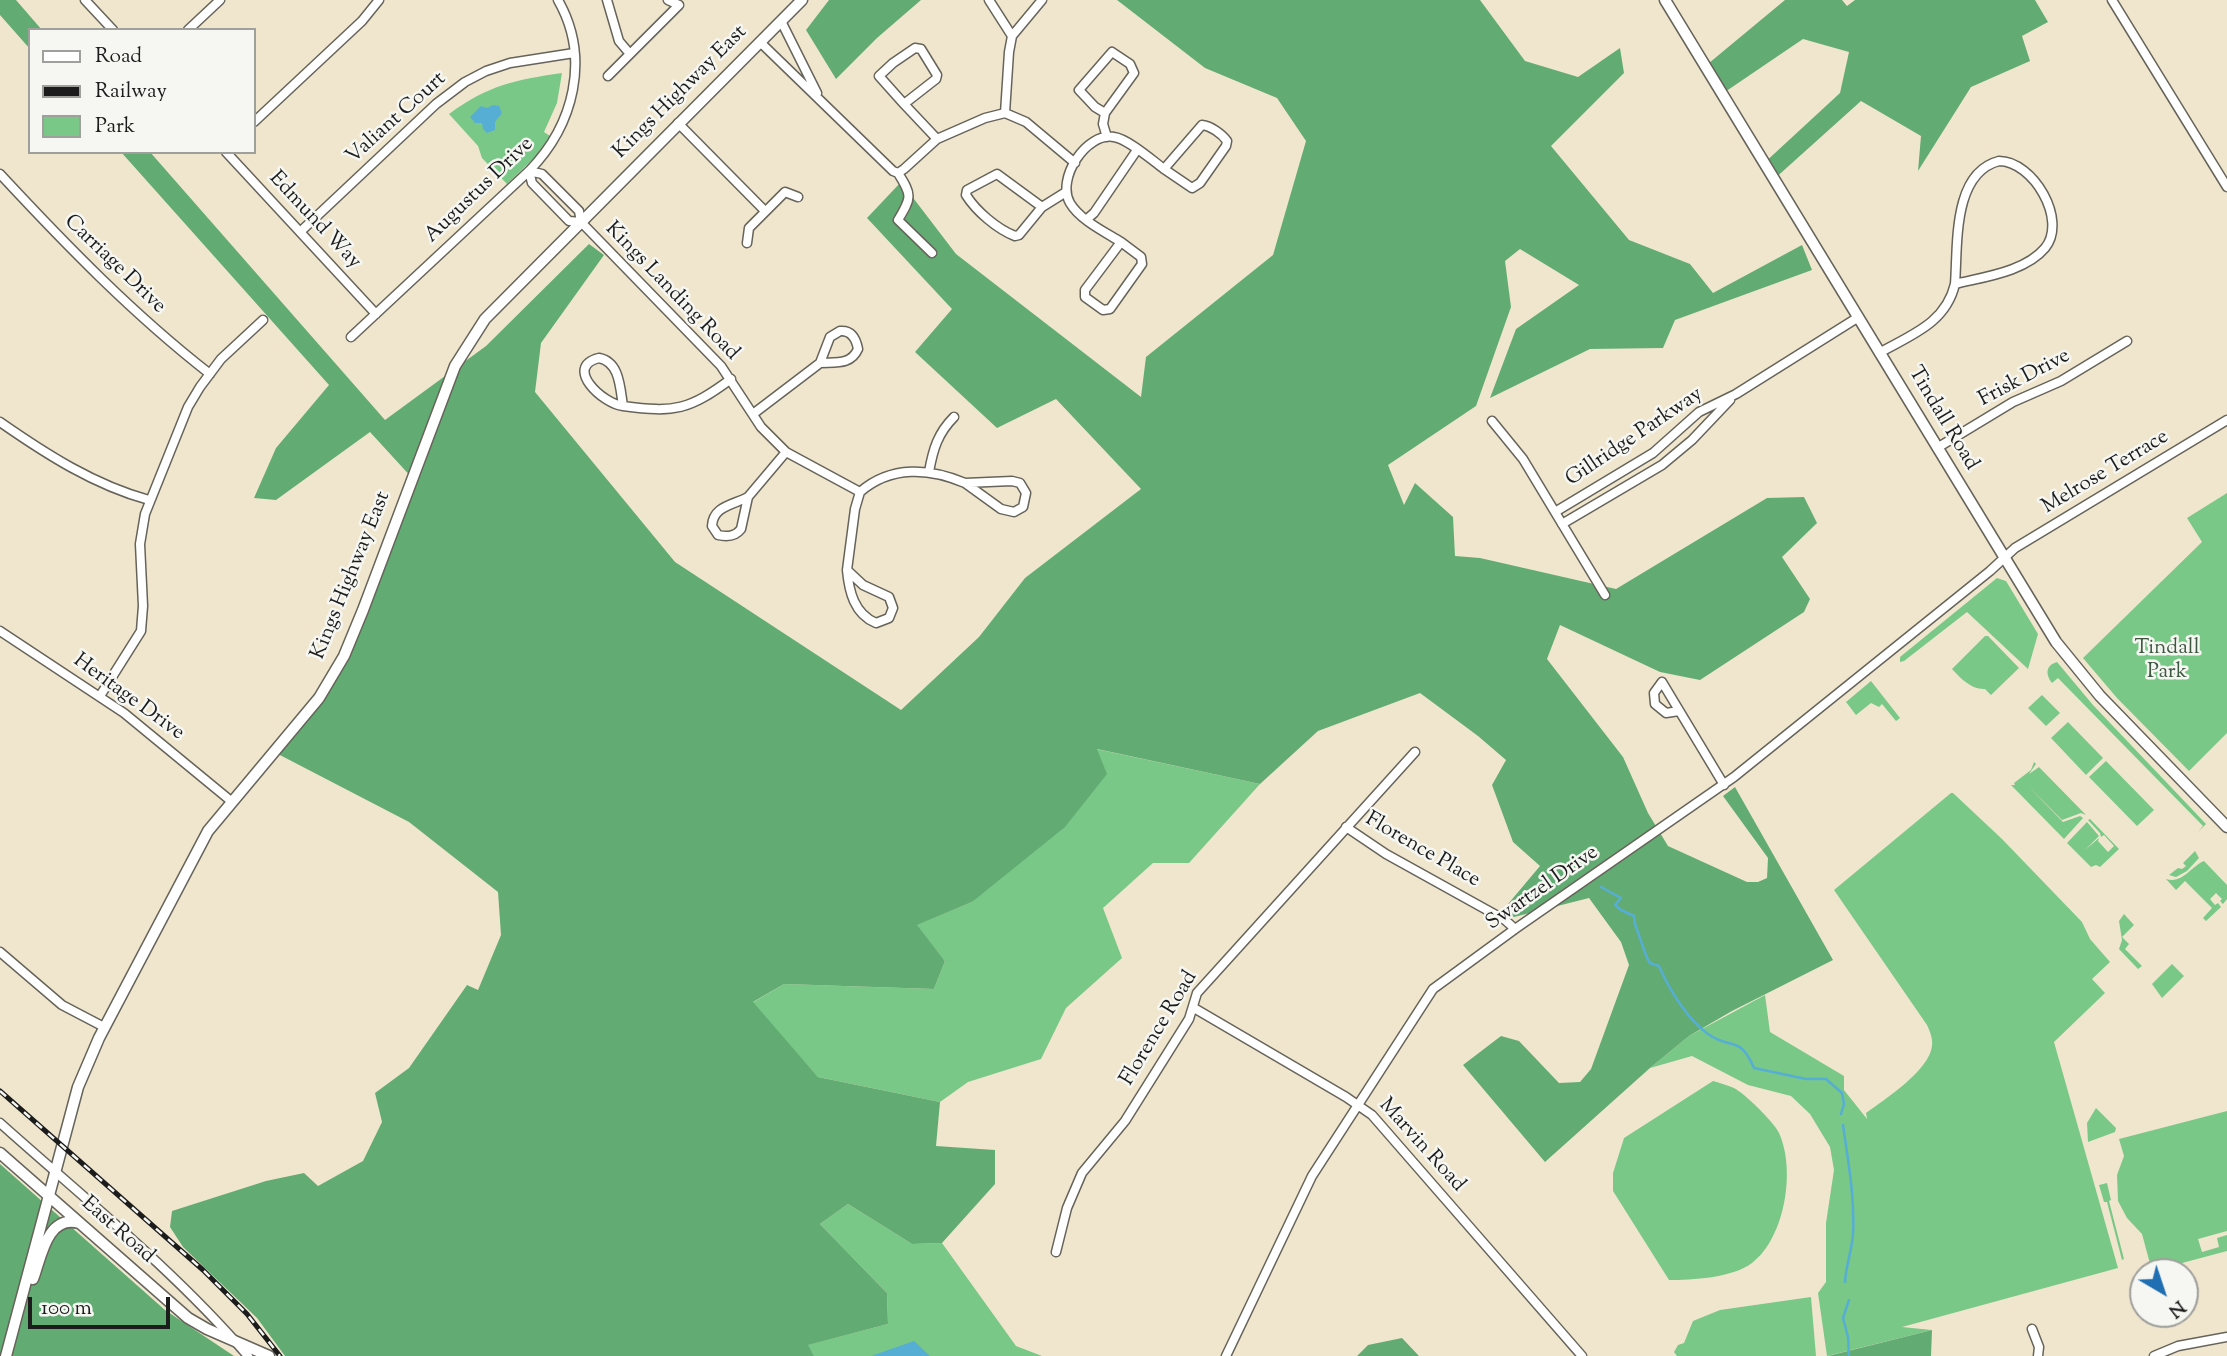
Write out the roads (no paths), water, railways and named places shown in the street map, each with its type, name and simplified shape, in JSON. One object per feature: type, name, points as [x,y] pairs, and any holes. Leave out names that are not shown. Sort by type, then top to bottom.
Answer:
[{"type":"street","points":[[86,0],[111,28]]},
{"type":"street","points":[[190,28],[220,0]]},
{"type":"street","points":[[256,120],[362,21],[379,0]]},
{"type":"street","name":"Augustus Drive","points":[[351,337],[529,171],[553,144],[568,113],[575,76],[575,53],[568,22],[558,0]]},
{"type":"street","points":[[607,0],[619,41],[630,54]]},
{"type":"street","points":[[668,0],[681,3]]},
{"type":"street","name":"Kings Highway East","points":[[6,1356],[78,1087],[104,1027],[197,850],[231,802],[319,698],[344,656],[444,391],[463,350],[485,319],[802,0]]},
{"type":"street","points":[[989,0],[1012,36]]},
{"type":"street","points":[[1005,113],[1012,36],[1042,0]]},
{"type":"street","name":"Tindall Road","points":[[1665,0],[2056,642],[2085,678],[2227,827]]},
{"type":"street","points":[[2112,0],[2227,187]]},
{"type":"street","points":[[608,76],[681,3]]},
{"type":"street","points":[[781,21],[818,96]]},
{"type":"street","points":[[760,42],[898,173],[910,195],[909,202],[898,220],[932,253]]},
{"type":"street","points":[[904,104],[936,79],[937,75],[921,49],[915,48],[881,73],[881,80],[937,139]]},
{"type":"street","points":[[1105,113],[1095,107],[1079,90],[1112,52],[1130,64],[1134,73],[1105,113],[1103,124],[1107,137]]},
{"type":"street","name":"Valiant Court","points":[[300,232],[436,104],[465,82],[510,62],[575,53]]},
{"type":"street","points":[[898,173],[937,139],[985,118],[1005,113],[1026,122],[1075,163]]},
{"type":"street","points":[[678,123],[765,211]]},
{"type":"street","points":[[1121,242],[1085,289],[1085,297],[1102,310],[1110,309],[1142,264],[1141,257],[1121,242],[1087,219],[1070,202],[1066,192],[1070,171],[1090,144],[1098,138],[1114,136],[1192,188],[1226,146],[1227,141],[1210,127],[1202,125],[1164,169]]},
{"type":"street","points":[[1087,219],[1094,213],[1137,150]]},
{"type":"street","name":"Edmund Way","points":[[228,154],[376,314]]},
{"type":"street","points":[[1879,353],[1934,321],[1949,304],[1955,284],[1960,211],[1966,192],[1984,166],[1999,161],[2013,163],[2036,184],[2047,204],[2053,225],[2049,242],[2041,253],[2024,263],[1989,276],[1955,284]]},
{"type":"street","points":[[529,171],[542,173],[579,211],[580,222],[569,221],[532,183],[529,171]]},
{"type":"street","name":"Carriage Drive","points":[[0,174],[97,276],[210,374]]},
{"type":"street","points":[[1042,207],[998,174],[967,190],[966,195],[976,208],[1015,236],[1022,233],[1042,207],[1066,192]]},
{"type":"street","points":[[747,243],[749,228],[785,192],[797,197]]},
{"type":"street","name":"Kings Landing Road","points":[[580,222],[701,344],[731,379],[761,427],[786,452],[860,492]]},
{"type":"street","name":"Gillridge Parkway","points":[[1555,512],[1667,441],[1699,412],[1736,394],[1857,318]]},
{"type":"street","points":[[100,696],[141,631],[143,606],[140,544],[149,500],[188,407],[221,359],[262,320]]},
{"type":"street","points":[[753,414],[820,363],[834,333],[843,330],[853,335],[858,349],[852,358],[847,361],[820,363]]},
{"type":"street","name":"Frisk Drive","points":[[1937,448],[2013,402],[2061,381],[2127,341]]},
{"type":"street","points":[[623,406],[614,367],[607,359],[594,359],[585,372],[588,383],[615,405],[623,406],[658,410],[688,407],[731,379]]},
{"type":"street","name":"Gillridge Parkway","points":[[1562,524],[1677,453],[1736,394]]},
{"type":"street","points":[[929,472],[940,431],[954,417]]},
{"type":"street","name":"Melrose Terrace","points":[[2004,557],[2227,420]]},
{"type":"street","points":[[1492,421],[1523,459],[1605,595]]},
{"type":"street","points":[[0,422],[67,466],[149,500]]},
{"type":"street","points":[[1667,441],[1677,453]]},
{"type":"street","points":[[748,497],[738,533],[732,536],[718,535],[712,526],[714,515],[722,508],[735,505],[748,497],[786,452]]},
{"type":"street","points":[[847,570],[863,585],[889,597],[893,608],[889,618],[876,623],[859,610],[849,593],[847,570],[855,509],[860,492],[873,482],[891,474],[915,471],[929,472],[965,484],[1008,511],[1019,510],[1026,498],[1025,488],[1016,481],[965,484]]},
{"type":"street","points":[[1620,473],[1629,485]]},
{"type":"street","name":"Swartzel Drive","points":[[1226,1356],[1312,1176],[1433,989],[1514,929],[1724,785],[2004,557]]},
{"type":"street","name":"Heritage Drive","points":[[0,631],[100,696],[154,736],[231,802]]},
{"type":"street","points":[[1679,711],[1724,785]]},
{"type":"street","name":"Florence Road","points":[[1056,1252],[1068,1208],[1082,1173],[1125,1121],[1194,1008],[1197,993],[1415,752]]},
{"type":"street","name":"Florence Place","points":[[1346,827],[1386,854],[1505,920],[1514,929]]},
{"type":"street","points":[[0,952],[62,1005],[104,1027]]},
{"type":"street","name":"Marvin Road","points":[[1194,1008],[1372,1115],[1582,1356]]},
{"type":"street","points":[[0,1123],[157,1262],[208,1310],[248,1356]]},
{"type":"street","name":"East Road","points":[[0,1153],[188,1318],[269,1356]]},
{"type":"street","points":[[18,1312],[47,1238],[63,1223],[79,1223]]},
{"type":"street","points":[[2032,1329],[2039,1347],[2038,1356]]},
{"type":"street","points":[[2154,1356],[2178,1346],[2227,1337]]},
{"type":"water","points":[[481,106],[487,108],[499,106],[502,113],[495,122],[495,130],[487,133],[482,123],[475,123],[470,117]]},
{"type":"water","points":[[914,1341],[930,1356],[871,1356]]},
{"type":"waterway","points":[[1601,887],[1621,898],[1615,905],[1634,916],[1647,958],[1650,963],[1659,966],[1679,1003],[1700,1028],[1716,1039],[1739,1047],[1749,1057],[1754,1068],[1806,1079],[1826,1079],[1842,1093],[1844,1104],[1841,1114]]},
{"type":"waterway","points":[[1843,1125],[1853,1206],[1852,1240],[1845,1282]]},
{"type":"waterway","points":[[1849,1300],[1843,1318],[1849,1356]]},
{"type":"railway","points":[[0,1091],[203,1270],[247,1314],[280,1356]]},
{"type":"park label","name":"Tindall Park","points":[[2167,661]]}]
